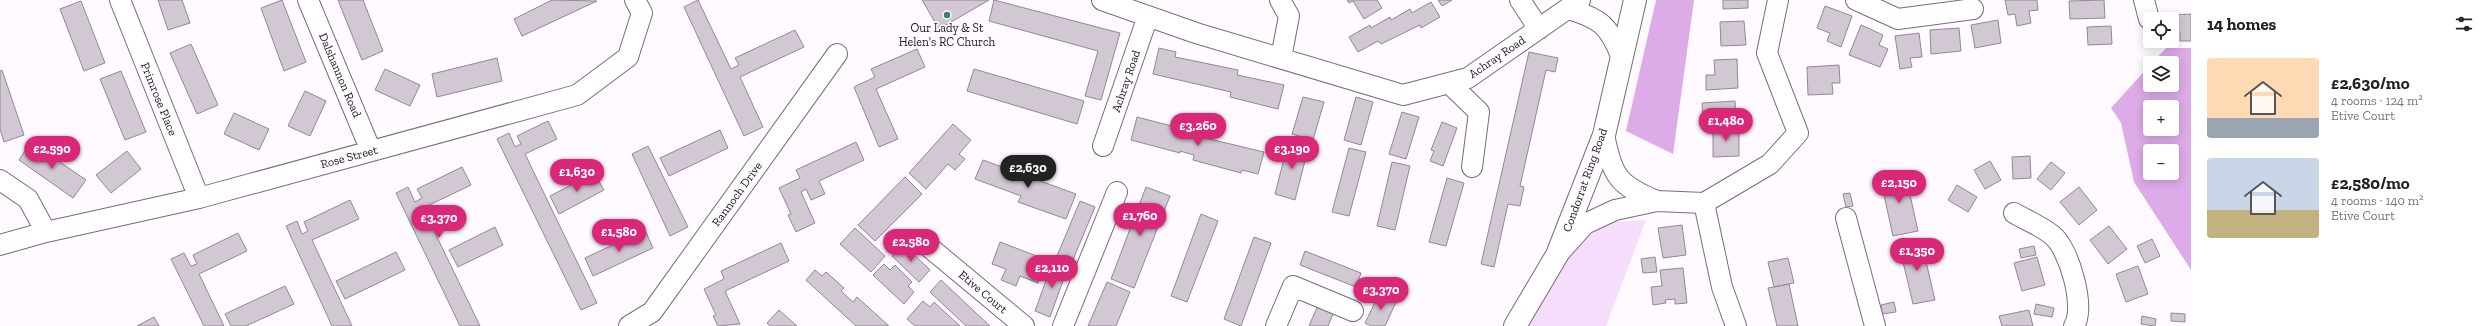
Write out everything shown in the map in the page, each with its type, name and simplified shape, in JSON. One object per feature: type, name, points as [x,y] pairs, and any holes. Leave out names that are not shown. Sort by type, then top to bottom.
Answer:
[{"type":"street","name":"Primrose Place","points":[[120,0],[199,198]]},
{"type":"street","name":"Dalshannon Road","points":[[308,0],[371,151]]},
{"type":"street","name":"Rose Street","points":[[0,245],[46,232],[199,198],[577,95],[628,57],[642,13],[635,0]]},
{"type":"street","name":"Achray Road","points":[[1102,0],[1196,33],[1403,95],[1468,78],[1574,4],[1605,26],[1614,37],[1621,56]]},
{"type":"street","points":[[1280,0],[1289,16],[1281,58]]},
{"type":"street","points":[[1520,0],[1539,29]]},
{"type":"street","name":"Condorrat Ring Road","points":[[1515,326],[1557,255],[1604,135],[1634,0]]},
{"type":"street","points":[[1557,255],[1585,224],[1615,210],[1657,201],[1704,203],[1770,164],[1798,133],[1767,54],[1778,0]]},
{"type":"street","points":[[1856,0],[1898,19],[1974,9]]},
{"type":"street","points":[[2144,0],[2147,12]]},
{"type":"street","name":"Achray Road","points":[[1104,146],[1148,16]]},
{"type":"street","name":"Rannoch Drive","points":[[629,326],[652,312],[837,54]]},
{"type":"street","points":[[1449,83],[1479,112],[1472,167]]},
{"type":"street","points":[[1604,135],[1610,164],[1622,184],[1634,192],[1657,201]]},
{"type":"street","points":[[0,180],[28,199],[46,232]]},
{"type":"street","points":[[1063,326],[1117,192]]},
{"type":"street","points":[[1704,203],[1731,323]]},
{"type":"street","points":[[2014,213],[2053,236],[2063,251],[2078,294],[2078,319],[2074,326]]},
{"type":"street","points":[[1846,218],[1875,326]]},
{"type":"street","name":"Etive Court","points":[[923,242],[1024,326]]},
{"type":"street","points":[[1276,326],[1293,286],[1353,311]]},
{"type":"shaded area","points":[[1656,0],[1694,0],[1673,154],[1626,131]]},
{"type":"shaded area","points":[[2166,48],[2191,48],[2191,270],[2134,182],[2121,123],[2111,108],[2143,73],[2143,92],[2179,92],[2179,56],[2159,56]]},
{"type":"shaded area","points":[[1646,220],[1606,326],[1525,326],[1585,224]]},
{"type":"building","points":[[158,0],[182,0],[190,23],[168,30]]},
{"type":"building","points":[[282,0],[306,62],[284,71],[261,8]]},
{"type":"building","points":[[338,0],[363,0],[383,51],[362,60]]},
{"type":"building","points":[[552,0],[597,1],[522,36],[514,19]]},
{"type":"building","points":[[698,0],[731,69],[739,65],[735,58],[795,30],[804,47],[740,77],[763,127],[744,136],[684,7]]},
{"type":"building","name":"Our Lady & St Helen's RC Church","points":[[922,0],[989,0],[939,29]]},
{"type":"building","points":[[994,0],[1120,33],[1101,100],[1085,96],[1098,51],[989,21]]},
{"type":"building","points":[[1347,0],[1377,0],[1382,8],[1364,19],[1353,1],[1349,3]]},
{"type":"building","points":[[1438,0],[1452,0],[1442,6]]},
{"type":"building","points":[[1723,0],[1748,0],[1748,8],[1723,9]]},
{"type":"building","points":[[2005,0],[2037,0],[2038,10],[2029,11],[2031,23],[2017,26],[2015,14],[2008,15]]},
{"type":"building","points":[[2104,0],[2105,18],[2070,19],[2069,1]]},
{"type":"building","points":[[81,1],[105,63],[84,71],[60,9]]},
{"type":"building","points":[[1431,2],[1440,17],[1421,28],[1420,25],[1381,44],[1378,41],[1358,52],[1349,37],[1370,25],[1371,28],[1390,17],[1391,20],[1410,9],[1412,13]]},
{"type":"building","points":[[1825,6],[1852,16],[1841,47],[1827,41],[1830,33],[1817,28]]},
{"type":"building","points":[[2191,14],[2191,41],[2180,41],[2179,15]]},
{"type":"building","points":[[1998,20],[2001,43],[1975,48],[1971,25]]},
{"type":"building","points":[[1744,21],[1746,45],[1721,46],[1720,22]]},
{"type":"building","points":[[1861,25],[1883,35],[1879,45],[1888,49],[1880,67],[1849,55]]},
{"type":"building","points":[[2111,26],[2112,44],[2088,45],[2087,27]]},
{"type":"building","points":[[1959,28],[1961,51],[1931,54],[1930,30]]},
{"type":"building","points":[[1919,33],[1922,57],[1910,58],[1912,67],[1900,69],[1895,36]]},
{"type":"building","points":[[191,44],[218,105],[197,114],[170,53]]},
{"type":"building","points":[[1159,48],[1176,52],[1175,57],[1238,70],[1237,75],[1284,85],[1278,109],[1230,97],[1231,92],[1153,74]]},
{"type":"building","points":[[917,49],[925,67],[876,89],[898,139],[879,147],[854,87],[875,77],[871,69]]},
{"type":"building","points":[[1529,52],[1558,58],[1555,72],[1546,70],[1520,186],[1524,187],[1520,206],[1508,204],[1494,267],[1481,264]]},
{"type":"building","points":[[497,58],[502,81],[437,97],[432,74]]},
{"type":"building","points":[[1737,59],[1738,88],[1706,90],[1706,75],[1715,75],[1714,60]]},
{"type":"building","points":[[1839,65],[1840,83],[1832,83],[1833,94],[1808,95],[1807,67]]},
{"type":"building","points":[[385,69],[420,85],[410,106],[375,90]]},
{"type":"building","points":[[974,69],[1084,101],[1077,124],[967,91]]},
{"type":"building","points":[[2,70],[24,135],[4,142],[0,129],[0,71]]},
{"type":"building","points":[[121,71],[146,132],[125,140],[100,79]]},
{"type":"building","points":[[305,91],[326,101],[310,136],[288,126]]},
{"type":"building","points":[[1303,97],[1324,102],[1313,140],[1292,134]]},
{"type":"building","points":[[1356,97],[1373,102],[1361,145],[1344,140]]},
{"type":"building","points":[[1735,101],[1736,120],[1703,122],[1702,103]]},
{"type":"building","points":[[1402,112],[1419,117],[1406,159],[1389,154]]},
{"type":"building","points":[[234,113],[269,129],[259,150],[224,134]]},
{"type":"building","points":[[1137,117],[1202,134],[1201,137],[1264,152],[1258,174],[1242,170],[1241,173],[1193,160],[1194,155],[1180,151],[1180,153],[1131,140]]},
{"type":"building","points":[[548,121],[557,139],[525,154],[597,303],[581,310],[497,139],[509,133],[515,147],[521,144],[517,136]]},
{"type":"building","points":[[1442,122],[1457,128],[1443,166],[1430,161],[1434,151],[1431,150]]},
{"type":"building","points":[[953,124],[971,140],[959,154],[965,159],[955,170],[948,164],[926,189],[909,173]]},
{"type":"building","points":[[1739,128],[1739,156],[1713,157],[1713,129]]},
{"type":"building","points":[[720,130],[728,148],[669,176],[660,158]]},
{"type":"building","points":[[1289,139],[1309,145],[1295,200],[1275,194]]},
{"type":"building","points":[[31,142],[86,180],[73,198],[19,160]]},
{"type":"building","points":[[856,142],[864,160],[819,181],[825,194],[811,200],[806,189],[801,192],[815,223],[796,232],[788,215],[791,214],[779,188],[800,178],[796,170]]},
{"type":"building","points":[[648,146],[688,227],[670,236],[632,154]]},
{"type":"building","points":[[1349,148],[1366,152],[1349,216],[1332,212]]},
{"type":"building","points":[[127,151],[141,169],[111,193],[96,175]]},
{"type":"building","points":[[2030,156],[2031,178],[2013,179],[2012,157]]},
{"type":"building","points":[[983,160],[1076,194],[1066,219],[1018,202],[1021,196],[975,179]]},
{"type":"building","points":[[1990,161],[2001,180],[1985,189],[1974,170]]},
{"type":"building","points":[[1392,162],[1410,166],[1395,230],[1377,226]]},
{"type":"building","points":[[2051,162],[2065,173],[2051,190],[2037,179]]},
{"type":"building","points":[[462,167],[471,185],[423,208],[480,326],[460,326],[396,193],[408,187],[415,202],[422,198],[417,189]]},
{"type":"building","points":[[1905,172],[1918,231],[1893,236],[1880,177]]},
{"type":"building","points":[[594,173],[604,190],[559,214],[550,196]]},
{"type":"building","points":[[905,177],[922,194],[875,241],[858,225]]},
{"type":"building","points":[[1447,178],[1464,183],[1446,246],[1429,242]]},
{"type":"building","points":[[1957,185],[1977,197],[1968,212],[1948,200]]},
{"type":"building","points":[[1146,187],[1170,196],[1134,288],[1111,279]]},
{"type":"building","points":[[2079,187],[2097,210],[2079,225],[2060,202]]},
{"type":"building","points":[[1850,193],[1853,206],[1846,207],[1843,194]]},
{"type":"building","points":[[350,200],[359,219],[312,240],[352,326],[332,326],[286,226],[297,221],[302,234],[308,231],[304,222]]},
{"type":"building","points":[[1080,201],[1095,207],[1072,262],[1057,256]]},
{"type":"building","points":[[1201,214],[1218,221],[1187,302],[1171,296]]},
{"type":"building","points":[[1682,225],[1686,255],[1663,258],[1658,228]]},
{"type":"building","points":[[2109,226],[2127,249],[2108,264],[2090,240]]},
{"type":"building","points":[[495,227],[503,245],[458,267],[449,250]]},
{"type":"building","points":[[855,228],[885,256],[871,272],[840,244]]},
{"type":"building","points":[[645,230],[653,248],[593,276],[585,258]]},
{"type":"building","points":[[238,233],[247,251],[199,274],[224,326],[204,326],[171,259],[184,253],[191,266],[197,264],[193,255]]},
{"type":"building","points":[[1254,237],[1271,243],[1241,326],[1224,319]]},
{"type":"building","points":[[2152,239],[2160,256],[2145,263],[2137,246]]},
{"type":"building","points":[[1921,240],[1935,300],[1913,304],[1899,245]]},
{"type":"building","points":[[1000,242],[1047,260],[1038,283],[1020,276],[1016,286],[1001,280],[1006,269],[992,264]]},
{"type":"building","points":[[781,243],[789,261],[725,291],[740,324],[718,326],[713,316],[716,315],[704,289],[724,279],[721,271]]},
{"type":"building","points":[[903,244],[930,270],[919,282],[892,256]]},
{"type":"building","points":[[2034,246],[2036,255],[2021,258],[2019,249]]},
{"type":"building","points":[[1305,251],[1361,273],[1356,287],[1300,265]]},
{"type":"building","points":[[396,252],[405,270],[345,299],[336,281]]},
{"type":"building","points":[[1655,257],[1657,272],[1643,273],[1641,259]]},
{"type":"building","points":[[2037,257],[2045,285],[2022,291],[2014,263]]},
{"type":"building","points":[[1788,258],[1794,283],[1774,287],[1768,262]]},
{"type":"building","points":[[1053,261],[1068,267],[1050,317],[1035,311]]},
{"type":"building","points":[[884,264],[890,270],[895,265],[912,282],[908,286],[914,292],[904,304],[873,275]]},
{"type":"building","points":[[2138,266],[2148,294],[2126,302],[2116,274]]},
{"type":"building","points":[[1683,268],[1687,303],[1675,304],[1675,299],[1665,300],[1666,303],[1653,305],[1651,287],[1662,286],[1660,270]]},
{"type":"building","points":[[815,270],[822,276],[826,272],[844,288],[841,291],[853,302],[857,297],[889,326],[856,326],[806,280]]},
{"type":"building","points":[[941,280],[990,326],[966,326],[930,292]]},
{"type":"building","points":[[1107,282],[1130,292],[1116,326],[1088,326]]},
{"type":"building","points":[[1789,284],[1798,326],[1777,326],[1768,288]]},
{"type":"building","points":[[285,286],[294,304],[246,326],[231,326],[225,314]]},
{"type":"building","points":[[1380,292],[1397,300],[1385,326],[1371,326],[1365,323]]},
{"type":"building","points":[[923,301],[930,307],[934,302],[960,326],[915,326],[907,319]]},
{"type":"building","points":[[1894,302],[1896,312],[1882,314],[1881,305]]},
{"type":"building","points":[[2036,304],[2054,308],[2052,317],[2034,314]]},
{"type":"building","points":[[1318,305],[1334,312],[1328,326],[1309,326]]},
{"type":"building","points":[[779,310],[797,326],[770,326],[767,323]]},
{"type":"building","points":[[2029,310],[2033,326],[2002,326],[1999,316]]},
{"type":"building","points":[[2171,313],[2185,314],[2185,322],[2171,321]]},
{"type":"building","points":[[2142,316],[2156,319],[2155,326],[2141,324]]},
{"type":"building","points":[[154,317],[159,326],[137,326]]},
{"type":"place","name":"Our Lady & St Helen's RC Church","points":[[947,15]]}]
